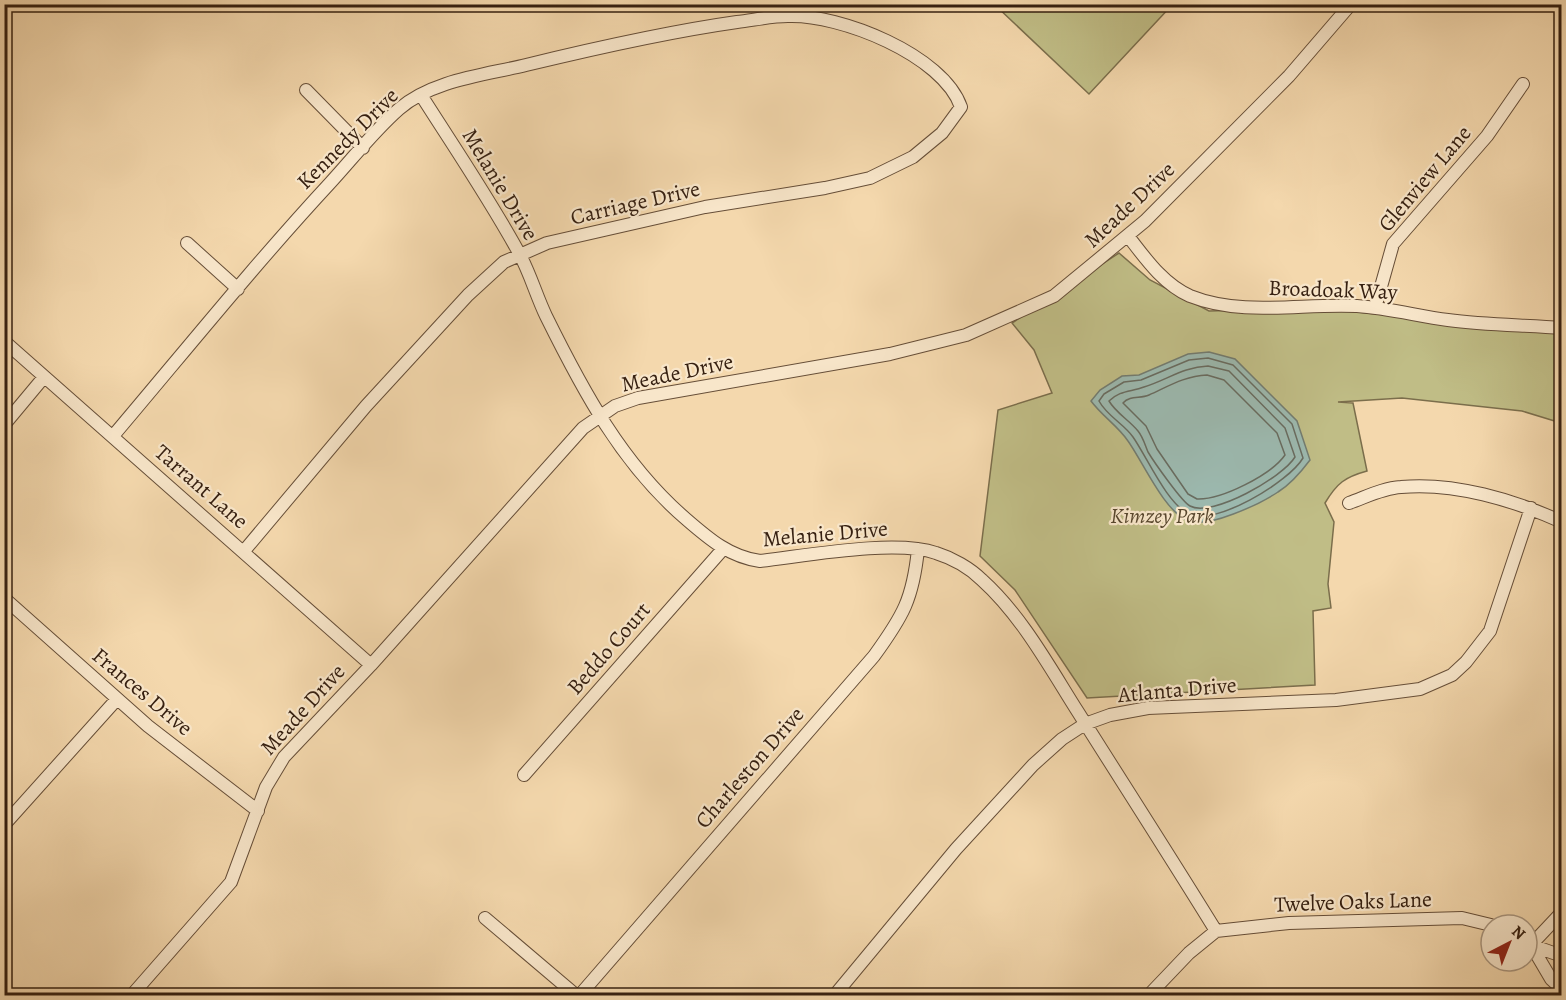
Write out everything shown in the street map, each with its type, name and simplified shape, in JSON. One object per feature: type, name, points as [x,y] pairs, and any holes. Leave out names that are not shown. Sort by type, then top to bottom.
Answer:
[{"type":"street","name":"Meade Drive","points":[[131,996],[231,882],[266,787],[284,757],[371,664],[583,428],[615,406],[647,396],[890,354],[966,335],[1054,296],[1128,236],[1289,76],[1351,4]]},
{"type":"street","name":"Kennedy Drive","points":[[113,436],[238,289],[399,108],[421,95],[454,82],[578,52],[704,27],[789,16],[815,18],[850,26]]},
{"type":"street","name":"Carriage Drive","points":[[244,551],[366,406],[468,295],[504,262],[547,243],[705,207],[825,188],[870,178],[913,158],[942,133],[961,107],[958,98],[941,78],[891,42],[868,30],[850,26]]},
{"type":"street","name":"Glenview Lane","points":[[1375,308],[1393,244],[1487,136],[1523,84]]},
{"type":"street","points":[[306,90],[363,148]]},
{"type":"street","name":"Melanie Drive","points":[[421,95],[520,255],[545,314],[598,417],[626,457],[666,502],[723,549],[742,558],[760,561],[885,548],[918,549],[936,553],[960,564],[982,580],[1007,608],[1085,724],[1216,931]]},
{"type":"street","name":"Broadoak Way","points":[[1128,236],[1153,268],[1170,284],[1189,295],[1220,304],[1273,308],[1375,308],[1449,320],[1562,328]]},
{"type":"street","points":[[187,243],[238,289]]},
{"type":"street","name":"Tarrant Lane","points":[[4,341],[371,664]]},
{"type":"street","points":[[4,425],[44,377]]},
{"type":"street","points":[[1349,503],[1384,490],[1403,486],[1461,490],[1531,508],[1562,522]]},
{"type":"street","name":"Atlanta Drive","points":[[834,996],[957,849],[1017,782],[1062,739],[1085,724],[1110,715],[1148,708],[1336,699],[1420,689],[1436,684],[1466,663],[1490,632],[1531,508]]},
{"type":"street","name":"Beddo Court","points":[[524,775],[723,549]]},
{"type":"street","name":"Charleston Drive","points":[[578,996],[879,648],[908,603],[915,583],[918,549]]},
{"type":"street","name":"Frances Drive","points":[[4,598],[117,699],[258,811]]},
{"type":"street","points":[[4,825],[117,699]]},
{"type":"street","points":[[1539,934],[1562,912]]},
{"type":"street","points":[[485,918],[578,996]]},
{"type":"street","name":"Twelve Oaks Lane","points":[[1216,931],[1289,923],[1462,918],[1479,922]]},
{"type":"street","points":[[1148,996],[1189,953],[1216,931]]},
{"type":"street","points":[[1539,948],[1562,956]]},
{"type":"street","points":[[1539,960],[1551,979],[1562,989]]},
{"type":"green space","points":[[995,5],[1172,5],[1089,94]]},
{"type":"green space","name":"Kimzey Park","points":[[1119,253],[1150,280],[1209,311],[1321,308],[1561,334],[1561,423],[1522,411],[1402,398],[1338,402],[1353,403],[1367,471],[1342,482],[1325,503],[1334,522],[1328,584],[1331,608],[1313,611],[1315,685],[1087,698],[1015,590],[980,556],[998,410],[1052,393],[1034,350],[1012,323]]},
{"type":"water","points":[[1209,352],[1235,359],[1297,421],[1310,460],[1291,482],[1270,497],[1220,519],[1197,523],[1179,516],[1162,497],[1124,436],[1091,401],[1100,390],[1122,376],[1139,375],[1188,354]]}]
